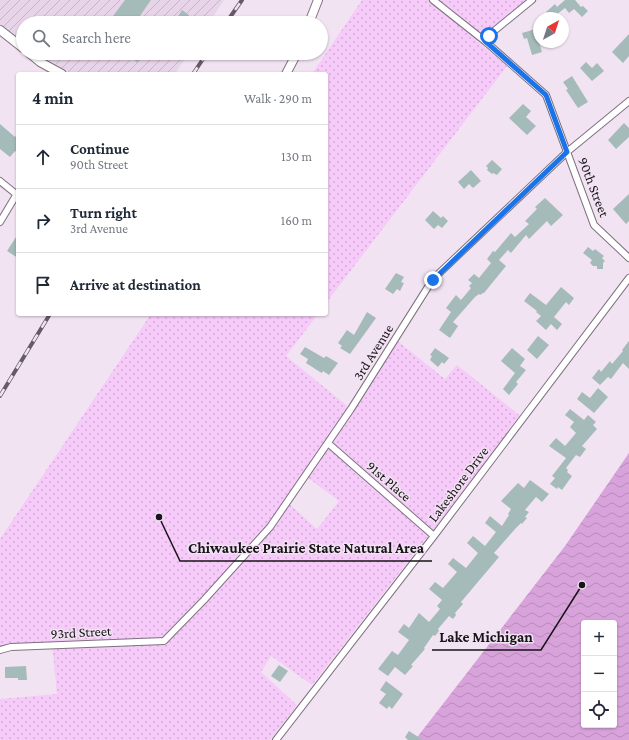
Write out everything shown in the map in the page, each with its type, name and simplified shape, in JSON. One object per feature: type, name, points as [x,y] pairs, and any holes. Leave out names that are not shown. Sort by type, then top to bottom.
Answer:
[{"type":"street","points":[[312,16],[318,0]]},
{"type":"street","name":"90th Street","points":[[433,0],[486,42],[546,95],[594,225],[629,258]]},
{"type":"street","points":[[486,42],[494,31],[532,0]]},
{"type":"street","points":[[0,30],[16,43]]},
{"type":"street","points":[[38,60],[58,72]]},
{"type":"street","points":[[287,72],[293,60]]},
{"type":"street","name":"3rd Avenue","points":[[164,640],[204,600],[270,527],[329,444],[433,280],[567,152],[629,101]]},
{"type":"street","points":[[0,181],[16,192]]},
{"type":"street","points":[[0,222],[16,195]]},
{"type":"street","name":"Lakeshore Drive","points":[[276,740],[434,536],[629,278]]},
{"type":"street","name":"91st Place","points":[[329,444],[434,536]]},
{"type":"street","name":"93rd Street","points":[[0,650],[11,647],[164,640]]},
{"type":"shaded area","points":[[0,0],[224,0],[214,16],[16,16],[16,38],[0,26]]},
{"type":"shaded area","points":[[362,0],[527,0],[477,41],[507,66],[328,300],[328,72],[313,72],[321,60],[328,60],[328,50]]},
{"type":"shaded area","points":[[48,60],[184,60],[176,72],[69,72]]},
{"type":"shaded area","points":[[150,316],[316,316],[286,356],[351,409],[395,339],[445,379],[457,365],[523,418],[417,550],[312,685],[271,656],[261,672],[297,705],[270,740],[0,740],[0,699],[57,694],[52,644],[7,645],[0,647],[0,539]],"holes":[[[303,474],[339,501],[317,529],[285,500]]]},
{"type":"water","points":[[629,453],[629,740],[415,740],[565,546]]},
{"type":"building","points":[[125,0],[151,0],[140,16],[113,16]]},
{"type":"building","points":[[565,0],[575,0],[581,7],[583,6],[588,11],[582,17],[574,9],[569,13],[565,8],[560,12],[546,12],[555,4],[557,7]]},
{"type":"building","points":[[182,10],[189,15],[188,16],[178,16]]},
{"type":"building","points":[[533,30],[533,48],[541,48],[542,52],[532,55],[527,38],[524,39],[522,33]]},
{"type":"building","points":[[629,34],[629,56],[623,63],[612,52]]},
{"type":"building","points":[[586,62],[592,68],[597,63],[604,71],[592,81],[580,68]]},
{"type":"building","points":[[572,76],[588,102],[578,108],[566,90],[568,89],[563,82]]},
{"type":"building","points":[[523,104],[531,111],[526,117],[536,126],[527,135],[509,118]]},
{"type":"building","points":[[624,123],[629,128],[629,137],[616,149],[608,140]]},
{"type":"building","points":[[0,124],[15,137],[16,136],[16,152],[10,157],[0,149]]},
{"type":"building","points":[[492,160],[502,169],[497,175],[492,174],[487,170],[488,168],[486,166]]},
{"type":"building","points":[[471,170],[481,181],[473,188],[469,184],[464,189],[458,182]]},
{"type":"building","points":[[629,194],[629,221],[626,224],[613,209]]},
{"type":"building","points":[[545,198],[563,215],[551,226],[547,221],[529,239],[526,235],[511,253],[508,250],[499,260],[506,266],[484,293],[475,297],[453,322],[458,326],[450,338],[439,330],[451,312],[446,308],[456,295],[461,300],[471,288],[469,286],[472,283],[468,280],[474,274],[479,278],[491,263],[487,259],[493,251],[495,252],[511,233],[515,237],[529,224],[525,221],[537,209],[535,207]]},
{"type":"building","points":[[433,211],[441,218],[443,216],[448,221],[442,228],[438,225],[434,229],[425,220]]},
{"type":"building","points":[[16,237],[16,257],[7,251]]},
{"type":"building","points":[[588,247],[593,251],[595,249],[604,256],[602,258],[605,261],[603,263],[603,269],[597,269],[597,266],[593,266],[590,263],[592,260],[583,253]]},
{"type":"building","points":[[396,273],[404,277],[401,282],[404,283],[400,291],[397,289],[393,294],[385,289]]},
{"type":"building","points":[[561,287],[574,298],[569,305],[566,302],[554,317],[562,324],[557,330],[551,324],[546,330],[536,321],[541,316],[524,301],[530,293],[546,305]]},
{"type":"building","points":[[367,312],[376,318],[350,354],[340,348],[342,346],[338,343],[347,330],[354,335]]},
{"type":"building","points":[[538,336],[549,345],[537,359],[527,350]]},
{"type":"building","points":[[629,341],[629,369],[623,363],[611,379],[608,377],[600,385],[592,378],[599,369],[601,372],[610,361],[612,364]]},
{"type":"building","points":[[305,347],[324,358],[326,356],[338,363],[329,375],[323,371],[322,373],[320,372],[306,363],[308,359],[300,354]]},
{"type":"building","points":[[435,348],[449,358],[444,364],[442,362],[438,367],[430,360],[432,356],[430,355]]},
{"type":"building","points":[[512,348],[525,359],[520,366],[526,370],[516,382],[518,384],[509,395],[503,389],[515,373],[501,361]]},
{"type":"building","points":[[598,388],[608,397],[594,413],[577,399],[582,392],[590,398]]},
{"type":"building","points":[[570,409],[584,420],[588,415],[596,422],[593,425],[597,429],[582,446],[586,449],[580,457],[576,455],[566,468],[568,470],[567,472],[572,476],[562,490],[558,487],[557,489],[550,484],[555,478],[552,476],[566,458],[549,446],[556,438],[565,446],[576,433],[570,427],[574,422],[565,415]]},
{"type":"building","points":[[530,480],[549,494],[542,502],[536,497],[525,510],[529,512],[525,517],[527,518],[494,553],[499,557],[461,602],[463,604],[455,613],[456,615],[453,619],[449,616],[438,629],[439,631],[435,636],[433,635],[424,648],[425,649],[411,665],[413,666],[405,675],[395,667],[388,676],[378,669],[392,651],[398,655],[409,640],[398,632],[404,624],[409,628],[419,613],[429,622],[440,609],[437,606],[442,600],[429,589],[435,582],[443,588],[457,572],[448,564],[453,558],[466,568],[478,553],[467,543],[473,536],[485,546],[496,532],[485,523],[490,516],[502,526],[511,509],[501,501],[518,483],[524,488]]},
{"type":"building","points":[[279,665],[288,671],[280,682],[271,676]]},
{"type":"building","points":[[26,666],[27,680],[5,678],[5,667]]},
{"type":"building","points":[[386,681],[403,694],[392,709],[389,706],[387,709],[379,703],[386,694],[380,690]]},
{"type":"building","points":[[409,731],[423,740],[408,740],[405,737]]},
{"type":"railway","points":[[231,16],[242,0]]},
{"type":"railway","points":[[194,72],[202,60]]},
{"type":"railway","points":[[0,396],[49,316]]},
{"type":"place","name":"Chiwaukee Prairie State Natural Area","points":[[159,517]]},
{"type":"place","name":"Lake Michigan","points":[[582,585]]},
{"type":"route","points":[[433,280],[567,152],[546,95],[486,42],[489,36]]}]
